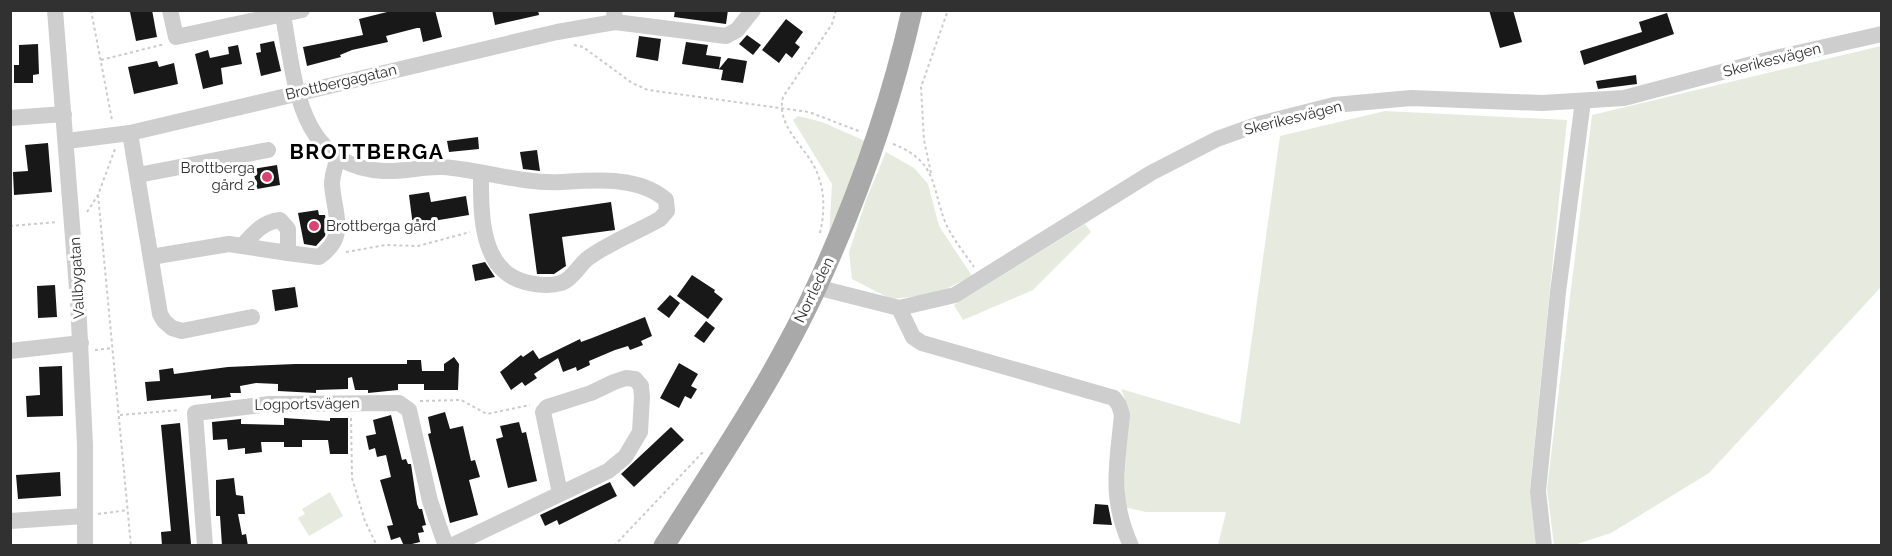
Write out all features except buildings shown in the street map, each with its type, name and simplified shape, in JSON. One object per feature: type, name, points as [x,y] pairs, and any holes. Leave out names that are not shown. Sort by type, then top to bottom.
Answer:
[{"type":"main road","name":"Norrleden","points":[[664,546],[759,394],[816,287],[845,221],[875,138],[898,70],[912,10]]},
{"type":"street","name":"Vallbygatan","points":[[56,10],[81,347],[85,445],[85,546]]},
{"type":"street","points":[[170,10],[176,37],[302,10]]},
{"type":"street","name":"Brottbergagatan","points":[[67,141],[123,141],[297,92],[556,32],[615,16],[726,36],[737,30],[753,10]]},
{"type":"street","points":[[283,15],[301,110],[310,130],[338,156],[361,166],[383,171],[436,167],[550,182],[607,180],[656,190],[666,200],[667,211],[660,219],[588,258],[563,283],[540,286],[518,280],[502,270],[492,253],[481,221],[481,173]]},
{"type":"street","name":"Skerikesvägen","points":[[816,287],[899,308],[955,295],[1150,173],[1217,139],[1259,124],[1334,105],[1412,98],[1542,103],[1624,98],[1767,60],[1881,34]]},
{"type":"street","points":[[1544,546],[1538,491],[1582,101]]},
{"type":"street","points":[[10,118],[64,114]]},
{"type":"street","points":[[123,141],[138,176],[160,314],[164,321],[172,328],[182,331],[252,317]]},
{"type":"street","points":[[138,176],[268,150]]},
{"type":"street","points":[[151,256],[229,244],[319,257],[333,247],[338,233],[332,181],[338,156]]},
{"type":"street","points":[[243,245],[257,229],[269,222],[280,220],[288,229],[288,254]]},
{"type":"street","points":[[899,308],[913,336],[922,343],[1114,398],[1122,415],[1116,499],[1118,515],[1131,546]]},
{"type":"street","points":[[10,351],[81,347]]},
{"type":"street","points":[[451,546],[560,494],[608,471],[630,451],[640,432],[642,417],[640,386],[635,379],[626,378],[547,407],[543,412],[560,494]]},
{"type":"street","name":"Logportsvägen","points":[[195,412],[270,404],[399,403],[406,406]]},
{"type":"street","points":[[406,406],[430,501],[446,546]]},
{"type":"street","points":[[195,412],[205,546]]},
{"type":"street","points":[[10,521],[84,516]]},
{"type":"path","points":[[91,10],[101,60],[123,141],[98,195],[132,546]]},
{"type":"path","points":[[820,235],[824,216],[817,171],[783,120],[780,109],[783,97],[832,24],[836,10]]},
{"type":"path","points":[[931,177],[924,140],[921,87],[948,10]]},
{"type":"path","points":[[101,60],[172,43],[176,37]]},
{"type":"path","points":[[568,44],[583,47],[632,83],[648,90],[809,112],[866,134]]},
{"type":"path","points":[[886,141],[905,149],[924,164],[937,186],[946,225],[982,280]]},
{"type":"path","points":[[319,257],[386,245],[418,246],[484,230]]},
{"type":"path","points":[[81,347],[113,348]]},
{"type":"path","points":[[406,406],[419,401],[461,400],[487,414],[529,405],[543,412]]},
{"type":"path","points":[[351,403],[352,478],[365,521],[377,546]]},
{"type":"path","points":[[120,415],[186,409],[195,412]]},
{"type":"path","points":[[614,546],[710,444]]},
{"type":"path","points":[[84,516],[128,510]]},
{"type":"shaded area","points":[[1881,46],[1881,287],[1709,473],[1611,533],[1574,545],[1554,545],[1547,489],[1592,115]]},
{"type":"shaded area","points":[[1385,111],[1567,120],[1530,488],[1536,545],[1218,545],[1226,512],[1146,512],[1124,507],[1127,404],[1121,389],[1240,424],[1280,136]]},
{"type":"shaded area","points":[[798,116],[822,122],[865,141],[829,238],[832,184],[793,120]]},
{"type":"shaded area","points":[[886,152],[914,168],[928,184],[939,226],[972,276],[936,294],[891,299],[852,279],[849,252],[866,200]]},
{"type":"shaded area","points":[[1085,224],[1091,232],[1033,290],[963,320],[954,305]]},
{"type":"shaded area","points":[[330,492],[343,516],[309,536],[298,518],[305,514],[302,509]]},
{"type":"place","name":"Brottberga gård 2","points":[[267,177]]},
{"type":"place","name":"Brottberga gård","points":[[314,226]]},
{"type":"district","name":"BROTTBERGA","points":[[367,152]]}]
